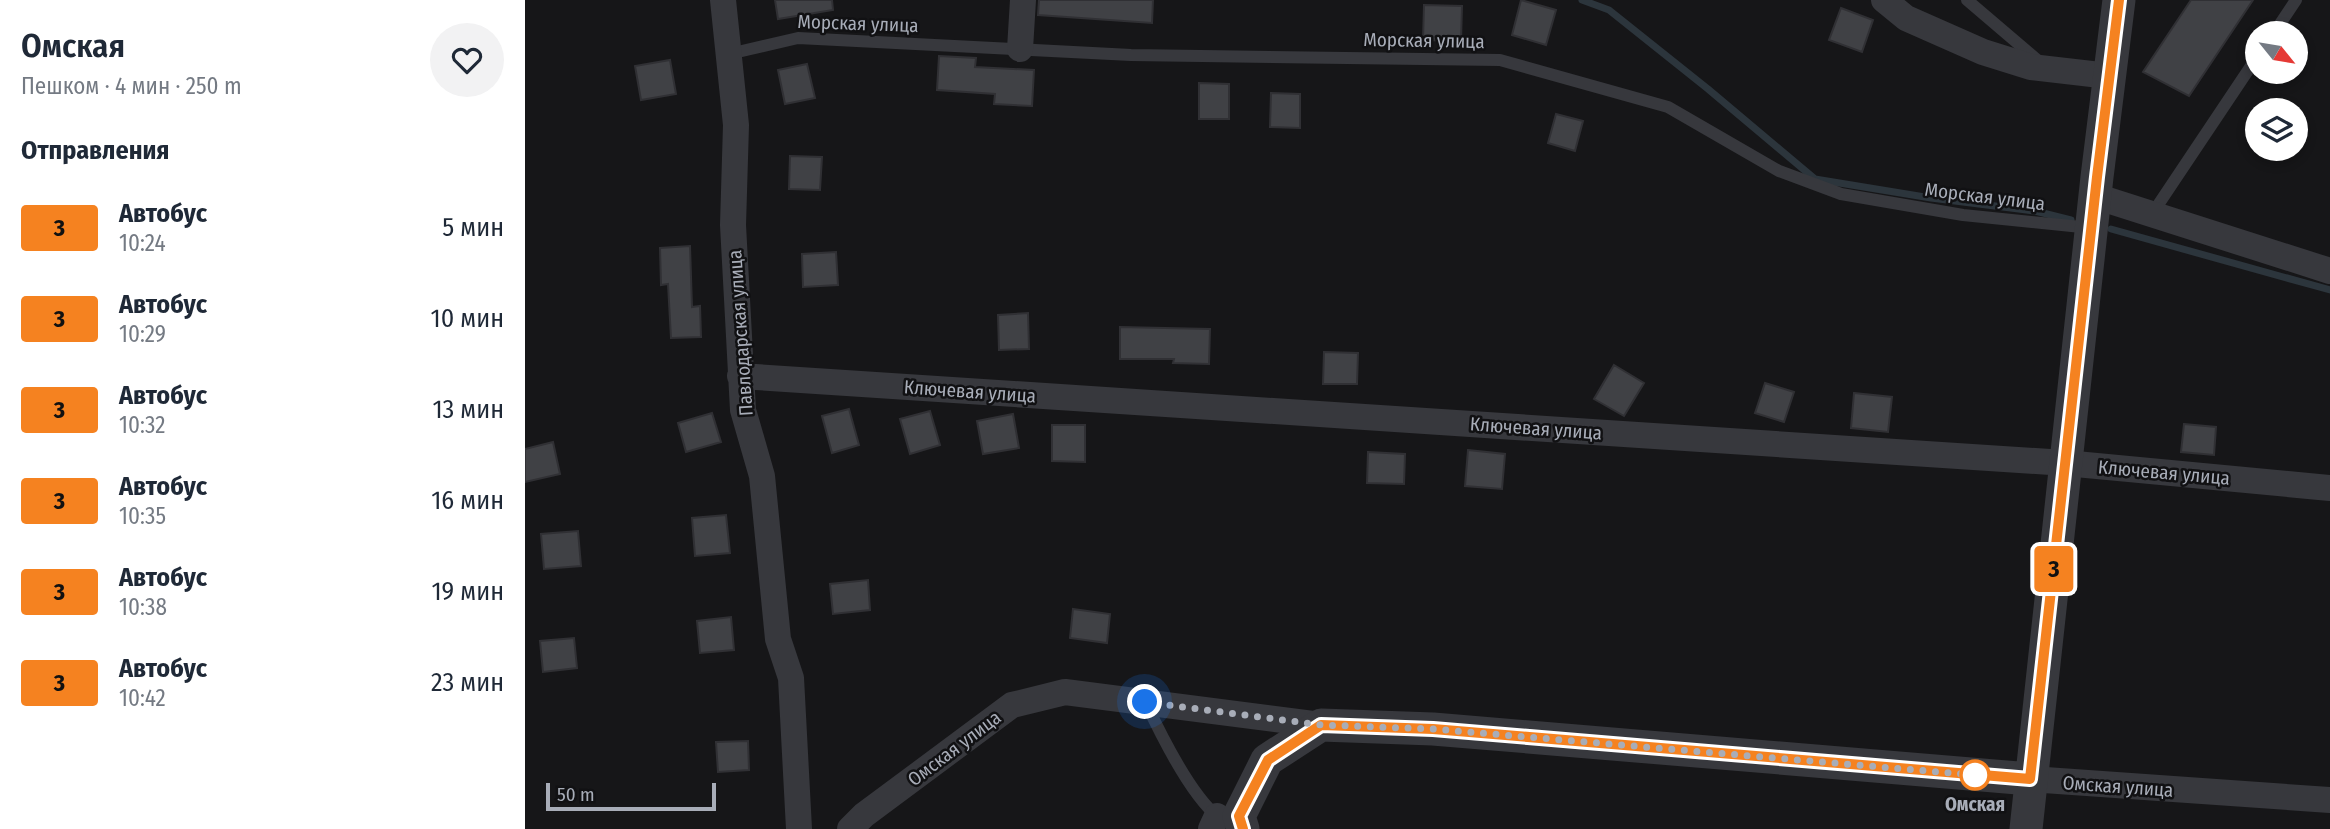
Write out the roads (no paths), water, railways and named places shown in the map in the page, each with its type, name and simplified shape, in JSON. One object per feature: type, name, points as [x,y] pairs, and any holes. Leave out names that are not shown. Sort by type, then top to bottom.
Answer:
[{"type":"street","name":"Павлодарская улица","points":[[723,0],[736,125],[733,225],[743,410],[762,476],[778,639],[792,678],[799,829]]},
{"type":"street","points":[[1020,49],[1023,0]]},
{"type":"street","points":[[1884,0],[1906,18],[1983,52],[2031,66],[2109,76]]},
{"type":"street","points":[[2026,829],[2091,228],[2119,0]]},
{"type":"street","points":[[2095,196],[2330,271]]},
{"type":"street","name":"Ключевая улица","points":[[740,376],[2065,463],[2330,488]]},
{"type":"street","name":"Омская улица","points":[[850,829],[864,815],[1012,705],[1065,692],[1321,725],[1433,729],[2030,779],[2330,800]]},
{"type":"street","points":[[1226,826],[1239,816],[1268,760],[1321,725]]},
{"type":"lane","points":[[1967,0],[2048,68]]},
{"type":"lane","points":[[2282,21],[2296,0]]},
{"type":"lane","name":"Морская улица","points":[[729,54],[798,38],[1131,55],[1500,60],[1668,107],[1779,171],[1842,194],[1963,215],[2091,228]]},
{"type":"lane","points":[[2152,214],[2245,75]]},
{"type":"lane","points":[[1145,702],[1161,736],[1207,808],[1226,826]]},
{"type":"waterway","points":[[1582,0],[1609,10],[1815,179],[1931,198],[2035,211],[2071,220]]},
{"type":"waterway","points":[[2111,229],[2330,290]]},
{"type":"place","name":"Омская","points":[[1975,775]]}]
